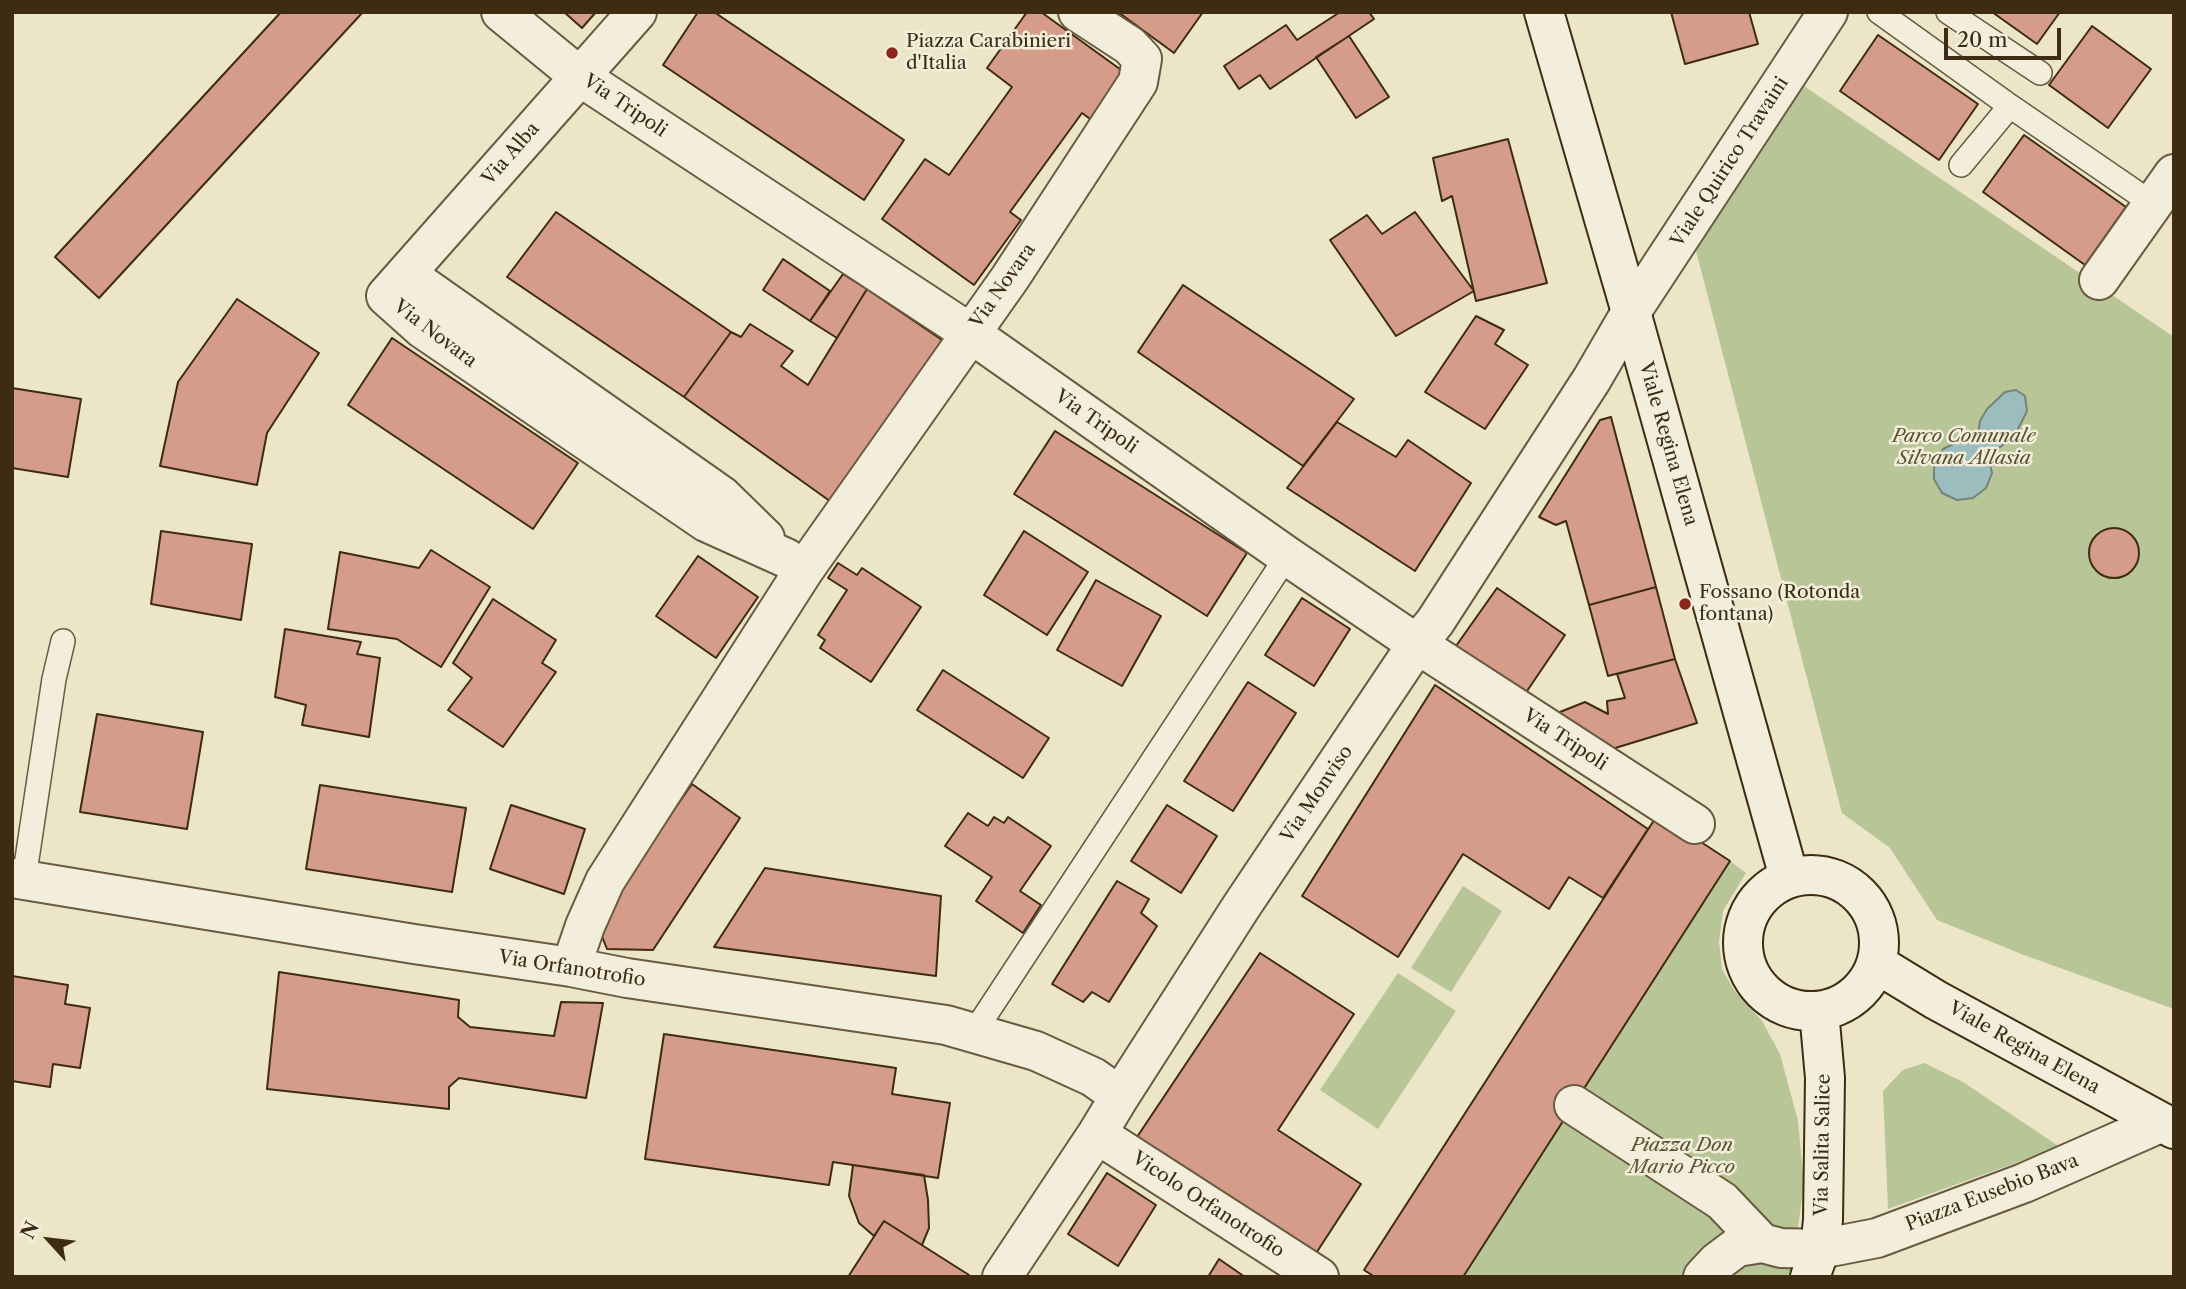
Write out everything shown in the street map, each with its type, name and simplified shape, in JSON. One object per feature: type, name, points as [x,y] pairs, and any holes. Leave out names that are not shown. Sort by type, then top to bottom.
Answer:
[{"type":"street","name":"Via Tripoli","points":[[501,12],[579,76],[970,333],[1417,645],[1695,824]]},
{"type":"street","name":"Via Alba","points":[[396,285],[637,12]]},
{"type":"street","name":"Via Novara","points":[[571,967],[584,926],[605,881],[795,564],[1010,278],[1138,82],[1142,59],[1130,46],[1078,12]]},
{"type":"street","name":"Viale Regina Elena","points":[[1544,12],[1631,312],[1788,877]]},
{"type":"street","name":"Viale Quirico Travaini","points":[[1631,312],[1828,12]]},
{"type":"street","points":[[2099,279],[2163,189]]},
{"type":"street","name":"Via Novara","points":[[396,285],[423,329],[706,522],[795,564]]},
{"type":"street","name":"Via Monviso","points":[[1002,1277],[1241,907],[1435,622],[1585,390],[1631,312]]},
{"type":"street","points":[[1804,874],[1828,876],[1849,885],[1866,901],[1877,922],[1880,945],[1877,964],[1866,984],[1853,997],[1837,1006],[1819,1011],[1798,1010],[1777,1003],[1761,989],[1749,971],[1744,951],[1744,930],[1751,910],[1764,893],[1788,877],[1804,874]]},
{"type":"street","name":"Via Orfanotrofio","points":[[18,879],[627,978],[947,1025],[1035,1051],[1093,1077],[1120,1096]]},
{"type":"street","name":"Viale Regina Elena","points":[[1877,964],[1936,1000],[2167,1126]]},
{"type":"street","name":"Via Salita Salice","points":[[1815,1263],[1823,1220],[1825,1078],[1819,1011]]},
{"type":"street","points":[[1574,1105],[1722,1201],[1762,1243]]},
{"type":"street","name":"Piazza Eusebio Bava","points":[[1815,1263],[2167,1126]]},
{"type":"street","name":"Vicolo Orfanotrofio","points":[[1097,1133],[1319,1277]]},
{"type":"street","points":[[1703,1277],[1737,1247],[1762,1243],[1815,1263]]},
{"type":"lane","points":[[1879,12],[2010,106],[2163,189]]},
{"type":"lane","points":[[1948,12],[2040,74]]},
{"type":"lane","points":[[1961,165],[2010,106]]},
{"type":"lane","points":[[973,1034],[1287,556]]},
{"type":"lane","points":[[18,879],[63,641]]},
{"type":"green space","name":"Parco Comunale Silvana Allasia","points":[[1801,84],[2174,337],[2174,1009],[2024,955],[1937,920],[1890,848],[1842,813],[1694,243]]},
{"type":"green space","name":"Piazza Don Mario Picco","points":[[1730,861],[1746,873],[1723,911],[1719,942],[1722,969],[1734,990],[1762,1021],[1780,1054],[1798,1121],[1804,1184],[1791,1277],[1463,1277]]},
{"type":"green space","points":[[1463,886],[1502,911],[1451,992],[1411,968]]},
{"type":"green space","points":[[1398,973],[1456,1011],[1378,1129],[1320,1090]]},
{"type":"green space","points":[[1924,1063],[1963,1082],[2060,1147],[1888,1209],[1883,1091],[1903,1070]]},
{"type":"water","points":[[2016,390],[2025,396],[2027,411],[2015,435],[1988,457],[1992,473],[1986,488],[1973,498],[1957,500],[1942,493],[1934,479],[1934,463],[1943,449],[1957,442],[1973,443],[1987,409],[2005,392]]},
{"type":"building","points":[[281,12],[363,12],[99,298],[55,257]]},
{"type":"building","points":[[564,12],[596,12],[582,28]]},
{"type":"building","points":[[698,12],[714,12],[904,140],[864,200],[663,65]]},
{"type":"building","points":[[1027,12],[1041,12],[1124,72],[1090,119],[1082,113],[1010,212],[1021,220],[974,285],[882,219],[925,159],[949,175],[1012,87],[987,68]]},
{"type":"building","points":[[1118,12],[1203,12],[1174,53]]},
{"type":"building","points":[[1340,12],[1369,12],[1374,19],[1270,89],[1260,75],[1239,89],[1224,66],[1286,25],[1297,40]]},
{"type":"building","points":[[1671,12],[1749,12],[1758,44],[1685,64]]},
{"type":"building","points":[[1992,12],[2060,12],[2037,44]]},
{"type":"building","points":[[2092,26],[2151,69],[2108,128],[2049,85]]},
{"type":"building","points":[[1878,35],[1978,104],[1939,160],[1840,91]]},
{"type":"building","points":[[1349,36],[1389,97],[1356,118],[1316,57]]},
{"type":"building","points":[[2024,135],[2126,207],[2085,265],[1983,192]]},
{"type":"building","points":[[1508,139],[1547,283],[1476,301],[1452,196],[1442,201],[1433,158]]},
{"type":"building","points":[[556,212],[731,332],[684,397],[507,277]]},
{"type":"building","points":[[1415,212],[1474,291],[1396,336],[1330,240],[1367,215],[1382,234]]},
{"type":"building","points":[[783,259],[830,291],[810,321],[763,290]]},
{"type":"building","points":[[843,274],[867,289],[837,338],[810,321]]},
{"type":"building","points":[[1183,285],[1354,399],[1303,466],[1138,352]]},
{"type":"building","points":[[867,289],[942,340],[834,504],[684,397],[731,332],[741,337],[750,324],[793,351],[781,366],[808,385]]},
{"type":"building","points":[[237,299],[319,353],[267,433],[257,485],[160,466],[178,382]]},
{"type":"building","points":[[1476,316],[1504,330],[1495,344],[1528,365],[1485,429],[1425,392]]},
{"type":"building","points":[[392,338],[578,463],[533,529],[348,405]]},
{"type":"building","points":[[12,388],[81,399],[68,477],[12,468]]},
{"type":"building","points":[[1611,417],[1656,587],[1589,605],[1566,521],[1556,525],[1539,517],[1600,420]]},
{"type":"building","points":[[1337,422],[1396,457],[1408,440],[1471,483],[1415,571],[1287,488]]},
{"type":"building","points":[[1055,431],[1247,553],[1207,616],[1014,494]]},
{"type":"building","points":[[2114,528],[2131,536],[2139,553],[2131,570],[2114,578],[2097,570],[2089,553],[2097,536]]},
{"type":"building","points":[[161,531],[252,544],[241,620],[151,604]]},
{"type":"building","points":[[1024,531],[1088,572],[1047,635],[984,595]]},
{"type":"building","points":[[431,550],[490,587],[441,667],[397,639],[328,629],[340,552],[419,568]]},
{"type":"building","points":[[698,556],[758,597],[716,658],[656,616]]},
{"type":"building","points":[[838,563],[857,575],[862,568],[921,607],[871,682],[820,648],[825,640],[818,635],[847,590],[828,578]]},
{"type":"building","points":[[1096,580],[1161,616],[1122,686],[1057,650]]},
{"type":"building","points":[[1656,587],[1675,659],[1608,676],[1589,605]]},
{"type":"building","points":[[1497,588],[1565,635],[1525,694],[1456,646]]},
{"type":"building","points":[[1302,598],[1350,629],[1314,686],[1265,655]]},
{"type":"building","points":[[493,599],[556,640],[542,663],[556,672],[503,747],[448,710],[472,678],[453,663]]},
{"type":"building","points":[[285,629],[361,642],[357,654],[380,658],[369,737],[302,725],[306,705],[275,697]]},
{"type":"building","points":[[1675,659],[1697,723],[1612,749],[1555,714],[1585,702],[1608,714],[1607,701],[1625,698],[1617,674]]},
{"type":"building","points":[[943,670],[1049,738],[1023,778],[917,710]]},
{"type":"building","points":[[1248,682],[1296,713],[1233,811],[1184,781]]},
{"type":"building","points":[[1435,685],[1648,829],[1603,898],[1569,877],[1549,909],[1463,854],[1398,957],[1302,896]]},
{"type":"building","points":[[97,714],[203,732],[187,829],[80,812]]},
{"type":"building","points":[[692,784],[740,818],[653,950],[607,949],[601,934],[625,880]]},
{"type":"building","points":[[320,785],[466,808],[452,892],[306,869]]},
{"type":"building","points":[[511,805],[585,829],[564,894],[490,869]]},
{"type":"building","points":[[1167,805],[1217,836],[1181,893],[1131,861]]},
{"type":"building","points":[[968,813],[988,826],[994,817],[1004,823],[1008,817],[1051,846],[1020,891],[1041,905],[1023,933],[976,901],[992,877],[945,846]]},
{"type":"building","points":[[1658,814],[1730,861],[1463,1277],[1375,1277],[1364,1270]]},
{"type":"building","points":[[765,868],[941,896],[936,976],[714,947]]},
{"type":"building","points":[[1117,881],[1149,899],[1141,913],[1157,926],[1109,1002],[1092,992],[1083,1002],[1052,984]]},
{"type":"building","points":[[1260,953],[1354,1014],[1278,1130],[1361,1184],[1313,1258],[1137,1137]]},
{"type":"building","points":[[279,972],[459,1000],[458,1017],[470,1027],[554,1036],[561,1002],[603,1003],[586,1098],[459,1078],[449,1087],[449,1109],[267,1089]]},
{"type":"building","points":[[12,976],[68,985],[65,1004],[90,1008],[80,1068],[53,1064],[50,1087],[12,1081]]},
{"type":"building","points":[[664,1034],[896,1068],[892,1094],[950,1103],[938,1178],[833,1162],[829,1185],[645,1159]]},
{"type":"building","points":[[853,1165],[924,1175],[929,1228],[922,1245],[884,1221],[874,1236],[859,1223],[849,1196]]},
{"type":"building","points":[[1107,1173],[1156,1205],[1118,1266],[1068,1234]]},
{"type":"building","points":[[884,1221],[969,1275],[968,1277],[848,1277]]},
{"type":"building","points":[[1219,1259],[1245,1277],[1208,1277]]},
{"type":"place","name":"Piazza Carabinieri d'Italia","points":[[892,53]]},
{"type":"place","name":"Fossano (Rotonda fontana)","points":[[1685,604]]}]
